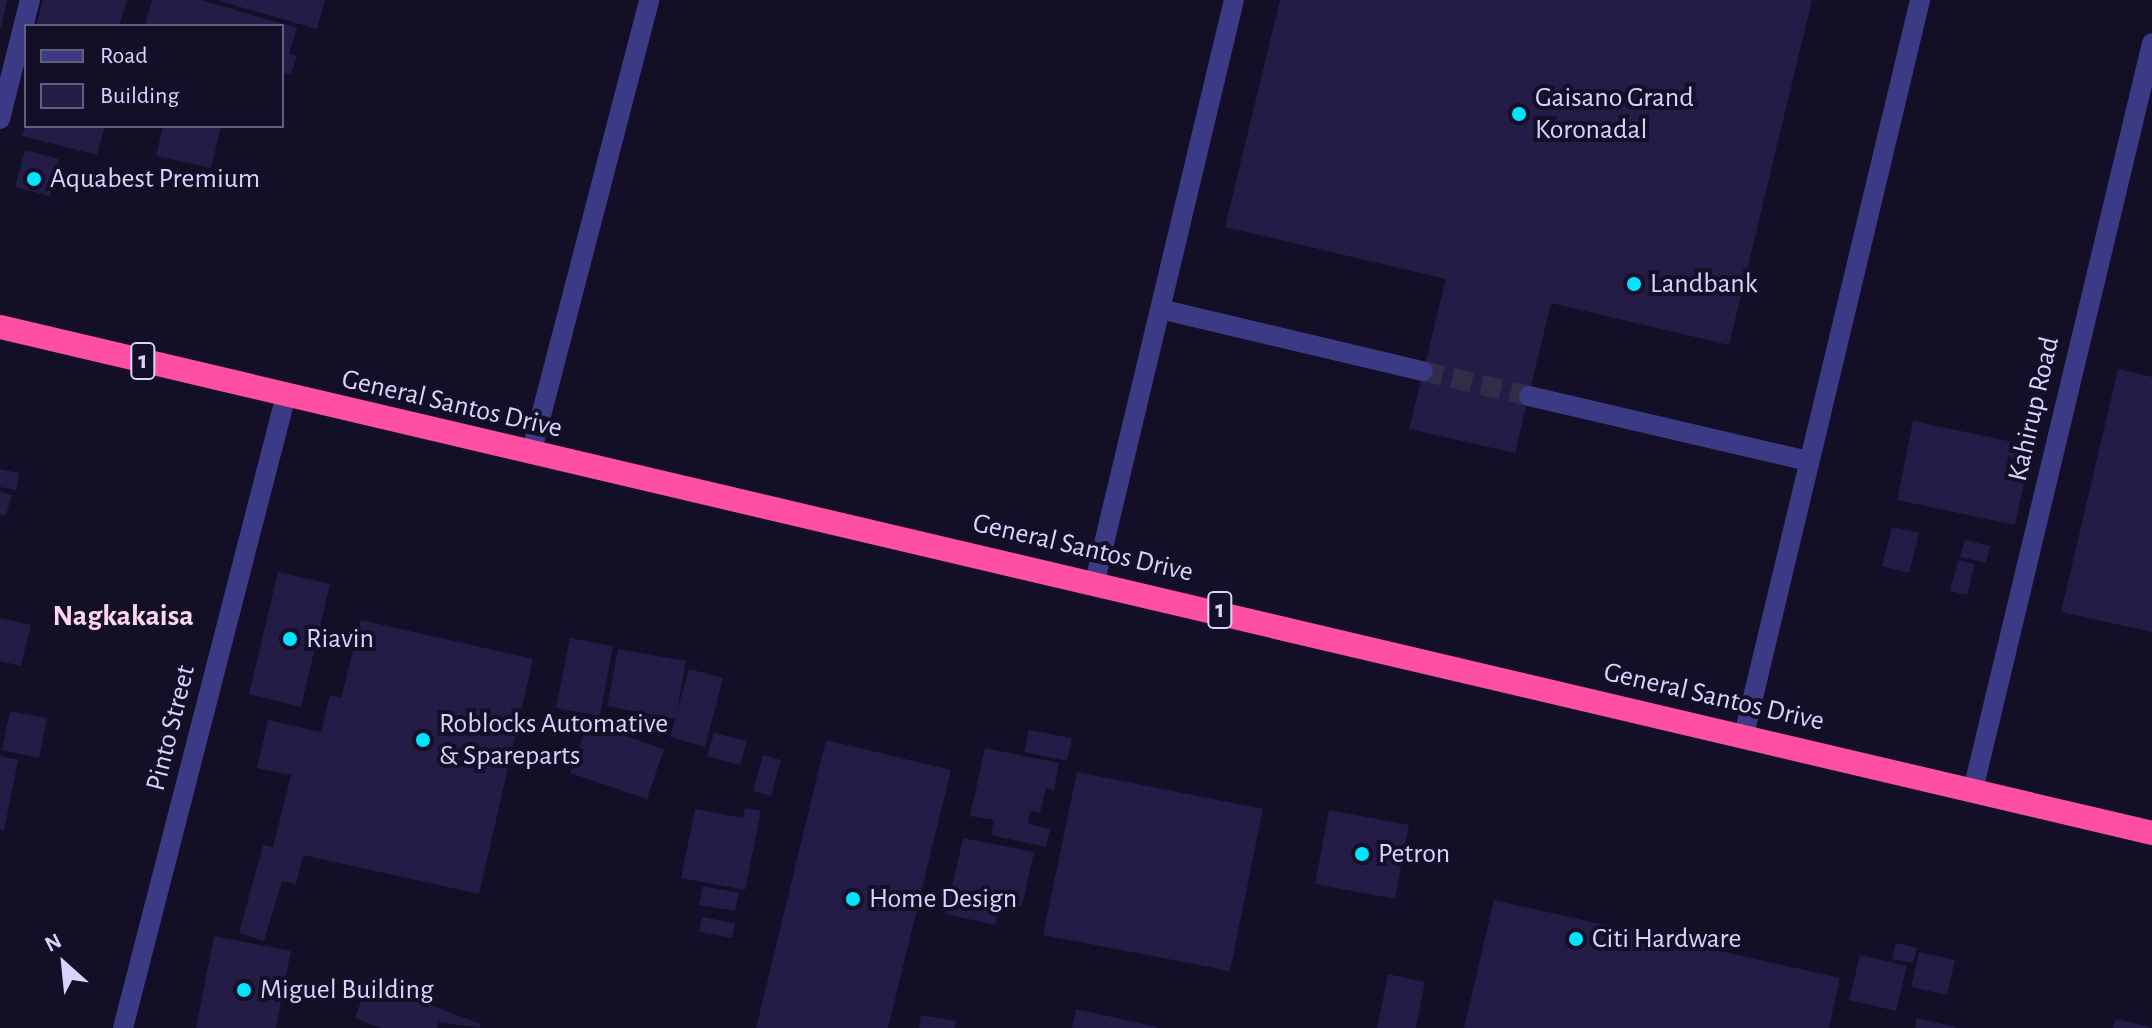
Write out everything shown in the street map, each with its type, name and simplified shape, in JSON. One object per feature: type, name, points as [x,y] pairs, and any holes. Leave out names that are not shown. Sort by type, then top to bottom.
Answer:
[{"type":"highway","name":"General Santos Drive","points":[[0,327],[531,454],[1095,581],[2152,833]]},
{"type":"street","points":[[0,119],[30,0]]},
{"type":"street","points":[[531,454],[649,0]]},
{"type":"street","points":[[1095,581],[1234,0]]},
{"type":"street","points":[[1744,735],[1920,0]]},
{"type":"street","name":"Kahirup Road","points":[[1973,790],[2152,43]]},
{"type":"street","points":[[1160,309],[1423,371]]},
{"type":"street","name":"Pinto Street","points":[[123,1028],[286,395]]},
{"type":"street","points":[[1529,396],[1809,461]]},
{"type":"building","points":[[0,0],[7,0],[1,28],[0,28]]},
{"type":"building","points":[[43,0],[127,0],[120,24],[37,24]]},
{"type":"building","points":[[152,0],[201,0],[283,24],[146,24]]},
{"type":"building","points":[[216,0],[325,0],[317,29]]},
{"type":"building","name":"Gaisano Grand Koronadal","points":[[1280,0],[1812,0],[1729,345],[1551,303],[1515,453],[1409,429],[1446,279],[1225,227]]},
{"type":"building","points":[[284,24],[297,28],[289,54],[297,56],[291,74],[284,72]]},
{"type":"building","points":[[25,128],[104,128],[97,155],[22,136]]},
{"type":"building","points":[[163,128],[221,128],[211,168],[156,156]]},
{"type":"building","points":[[25,150],[59,159],[50,196],[15,187]]},
{"type":"building","points":[[2118,369],[2152,377],[2152,632],[2061,612]]},
{"type":"building","points":[[1913,421],[2032,446],[2015,525],[1897,500]]},
{"type":"building","points":[[0,469],[19,473],[16,490],[0,487]]},
{"type":"building","points":[[0,492],[12,495],[6,515],[0,514]]},
{"type":"building","points":[[1892,527],[1919,533],[1909,573],[1882,566]]},
{"type":"building","points":[[1965,540],[1990,546],[1986,563],[1960,557]]},
{"type":"building","points":[[1958,560],[1975,564],[1967,595],[1950,591]]},
{"type":"building","name":"Riavin","points":[[278,572],[330,584],[301,707],[249,694]]},
{"type":"building","points":[[0,618],[31,625],[21,666],[0,661]]},
{"type":"building","name":"Roblocks Automative & Spareparts","points":[[361,620],[533,659],[479,894],[303,855],[296,884],[282,881],[264,941],[239,933],[263,845],[273,847],[291,775],[257,768],[268,720],[321,732],[330,695],[341,698]]},
{"type":"building","points":[[570,638],[613,646],[600,716],[556,708]]},
{"type":"building","points":[[618,649],[686,661],[677,711],[689,669],[723,678],[705,747],[670,737],[675,719],[607,706]]},
{"type":"building","points":[[10,711],[47,718],[39,758],[2,750]]},
{"type":"building","points":[[588,723],[664,749],[647,799],[570,773]]},
{"type":"building","points":[[1029,730],[1072,738],[1067,761],[1024,752]]},
{"type":"building","points":[[714,733],[747,741],[740,765],[707,756]]},
{"type":"building","name":"Home Design","points":[[826,740],[951,770],[888,1028],[756,1028]]},
{"type":"building","points":[[985,748],[1059,763],[1054,790],[1046,788],[1040,813],[1030,811],[1028,824],[1050,829],[1046,847],[991,835],[994,820],[970,816]]},
{"type":"building","points":[[763,755],[781,760],[771,796],[753,791]]},
{"type":"building","points":[[0,756],[18,760],[4,831],[0,830]]},
{"type":"building","points":[[1077,772],[1263,809],[1230,971],[1043,935]]},
{"type":"building","points":[[745,808],[761,811],[745,890],[681,878],[695,809],[743,818]]},
{"type":"building","name":"Petron","points":[[1329,810],[1409,825],[1395,899],[1315,884]]},
{"type":"building","points":[[963,838],[1034,852],[1022,906],[1011,904],[1014,894],[1002,892],[995,925],[946,914]]},
{"type":"building","points":[[703,886],[739,893],[735,911],[699,905]]},
{"type":"building","name":"Citi Hardware","points":[[1494,900],[1840,978],[1829,1028],[1464,1028]]},
{"type":"building","points":[[702,917],[735,923],[732,938],[699,932]]},
{"type":"building","name":"Miguel Building","points":[[214,936],[291,951],[276,1028],[196,1028]]},
{"type":"building","points":[[1896,943],[1917,948],[1913,963],[1892,959]]},
{"type":"building","points":[[1919,952],[1955,960],[1947,995],[1911,987]]},
{"type":"building","points":[[1860,955],[1907,966],[1896,1011],[1849,1000]]},
{"type":"building","points":[[1388,974],[1425,982],[1416,1028],[1377,1028]]},
{"type":"building","points":[[368,982],[481,1024],[480,1028],[439,1022],[437,1028],[381,1028],[355,1018]]},
{"type":"building","points":[[1076,1009],[1157,1027],[1157,1028],[1072,1028]]},
{"type":"building","points":[[921,1015],[956,1021],[955,1028],[919,1028]]},
{"type":"building","points":[[1917,1018],[1955,1027],[1955,1028],[1915,1028]]},
{"type":"building","points":[[2116,1019],[2150,1027],[2150,1028],[2113,1028]]},
{"type":"tunnel","points":[[1423,371],[1529,396]]},
{"type":"place","name":"Gaisano Grand Koronadal","points":[[1519,114]]},
{"type":"place","name":"Aquabest Premium","points":[[34,179]]},
{"type":"place","name":"Landbank","points":[[1634,284]]},
{"type":"place","name":"Riavin","points":[[290,639]]},
{"type":"place","name":"Roblocks Automative & Spareparts","points":[[423,740]]},
{"type":"place","name":"Petron","points":[[1362,854]]},
{"type":"place","name":"Home Design","points":[[853,899]]},
{"type":"place","name":"Citi Hardware","points":[[1576,939]]},
{"type":"place","name":"Miguel Building","points":[[244,990]]},
{"type":"district","name":"Nagkakaisa","points":[[123,616]]}]
